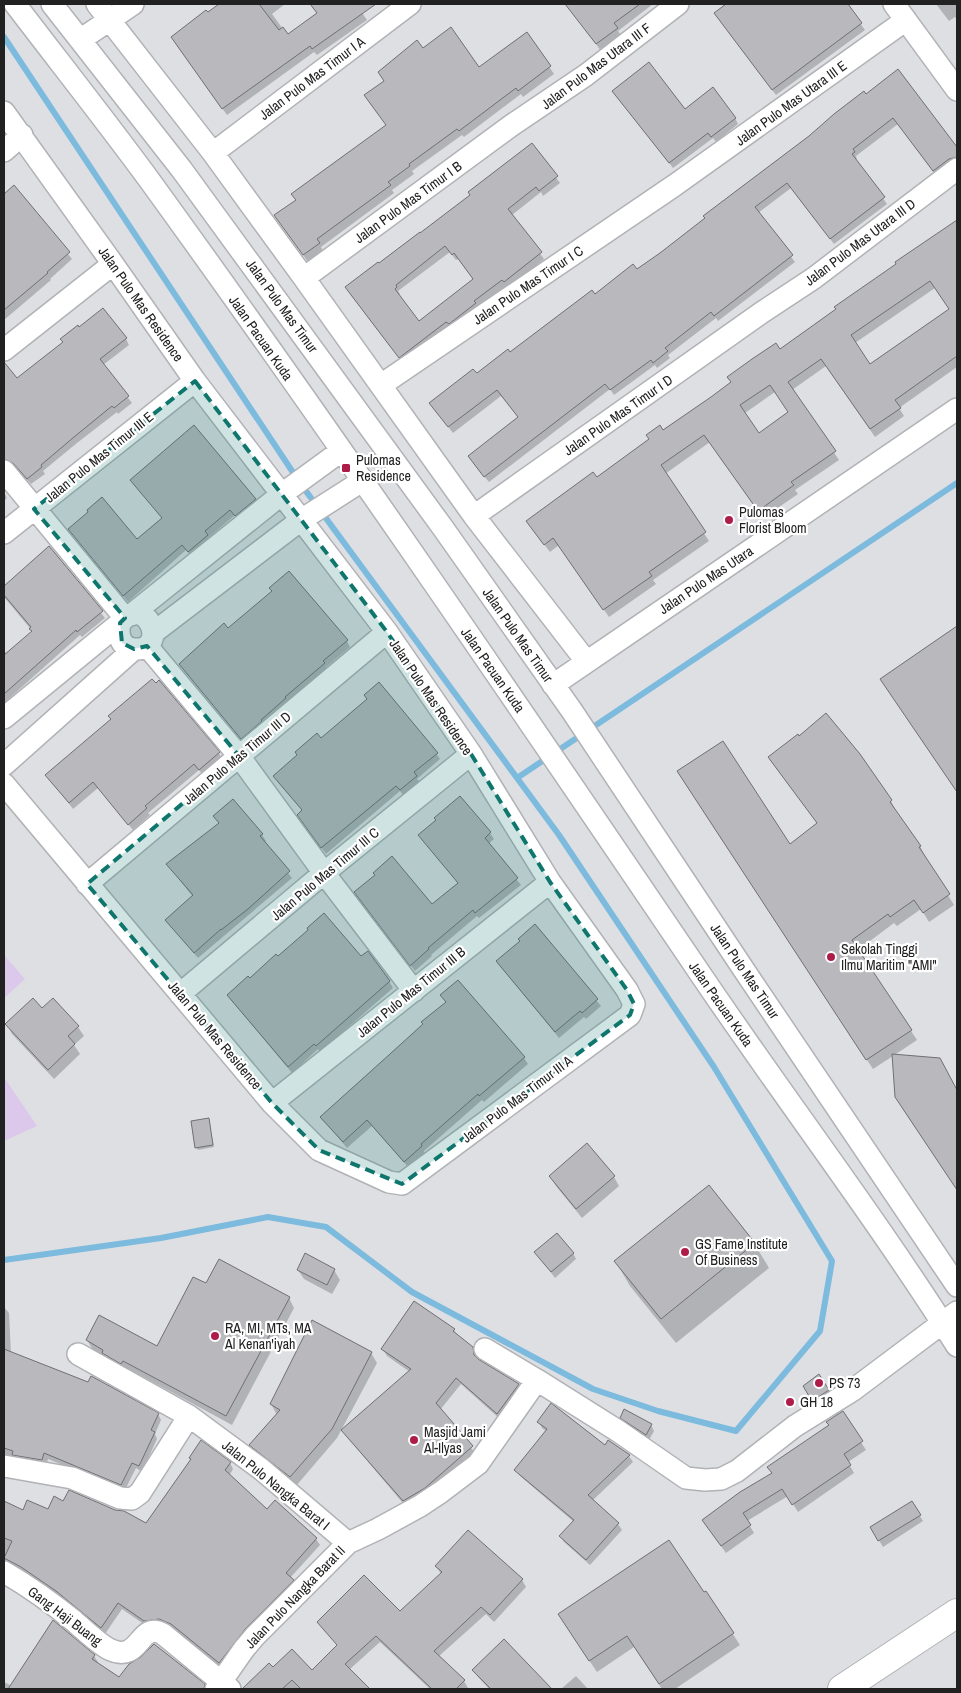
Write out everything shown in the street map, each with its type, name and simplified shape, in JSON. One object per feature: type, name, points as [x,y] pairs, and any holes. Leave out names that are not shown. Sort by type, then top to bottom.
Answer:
[{"type":"highway","points":[[842,1689],[957,1613]]},
{"type":"street","name":"Jalan Pacuan Kuda","points":[[15,4],[148,179],[334,456],[540,739],[693,964],[950,1318],[957,1346]]},
{"type":"street","name":"Jalan Pulo Mas Timur","points":[[52,4],[188,178],[443,528],[572,711],[957,1286]]},
{"type":"street","points":[[97,4],[213,153],[474,516],[586,662]]},
{"type":"street","points":[[80,40],[133,4]]},
{"type":"street","name":"Jalan Pulo Mas Timur I A","points":[[213,153],[410,4]]},
{"type":"street","name":"Jalan Pulo Mas Utara III F","points":[[512,125],[586,75],[678,4]]},
{"type":"street","points":[[900,12],[957,90]]},
{"type":"street","name":"Jalan Pulo Mas Utara III E","points":[[675,186],[900,12]]},
{"type":"street","name":"Jalan Pulo Mas Residence","points":[[4,112],[195,381],[306,517],[471,754],[550,882]]},
{"type":"street","name":"Jalan Pulo Mas Timur I B","points":[[304,278],[512,125]]},
{"type":"street","points":[[4,150],[22,135]]},
{"type":"street","name":"Jalan Pulo Mas Utara III D","points":[[761,313],[814,278],[957,169]]},
{"type":"street","name":"Jalan Pulo Mas Timur I C","points":[[381,386],[675,186]]},
{"type":"street","points":[[4,350],[113,264]]},
{"type":"street","name":"Jalan Pulo Mas Timur I D","points":[[474,516],[761,313]]},
{"type":"street","name":"Jalan Pulo Mas Timur III E","points":[[4,533],[195,381]]},
{"type":"street","name":"Jalan Pulo Mas Utara","points":[[553,685],[957,409]]},
{"type":"street","points":[[4,718],[286,491],[334,456]]},
{"type":"street","points":[[4,471],[125,619]]},
{"type":"street","points":[[4,765],[145,643],[306,517],[356,485]]},
{"type":"street","points":[[137,614],[144,616],[153,626],[145,643],[127,648],[122,643],[118,630],[125,619],[137,614]]},
{"type":"street","name":"Jalan Pulo Mas Timur III D","points":[[87,884],[387,632]]},
{"type":"street","points":[[145,643],[239,756],[324,874],[414,991]]},
{"type":"street","name":"Jalan Pulo Mas Timur III C","points":[[180,994],[471,754]]},
{"type":"street","name":"Jalan Pulo Mas Residence","points":[[4,784],[272,1102]]},
{"type":"street","name":"Jalan Pulo Mas Timur III B","points":[[272,1102],[550,882]]},
{"type":"street","name":"Jalan Pulo Mas Timur III A","points":[[272,1102],[319,1150],[389,1182],[402,1184],[630,1015],[634,1004],[627,990],[550,882]]},
{"type":"street","points":[[485,1349],[618,1431],[686,1478],[721,1479],[737,1471],[795,1426],[853,1390],[950,1318]]},
{"type":"street","name":"Jalan Pulo Nangka Barat I","points":[[78,1354],[189,1416],[261,1469],[348,1543]]},
{"type":"street","name":"Jalan Pulo Nangka Barat II","points":[[222,1687],[244,1649],[255,1636],[348,1543],[420,1506],[468,1472],[482,1459],[537,1380]]},
{"type":"street","points":[[4,1466],[72,1478],[120,1498],[132,1499],[140,1493],[189,1416]]},
{"type":"street","name":"Gang Haji Buang","points":[[4,1572],[69,1617],[110,1650],[122,1653],[131,1650],[149,1631],[156,1630],[222,1687]]},
{"type":"highlighted area","points":[[195,381],[387,632],[471,754],[550,882],[627,990],[634,1004],[630,1015],[402,1184],[319,1150],[272,1103],[87,884],[239,756],[147,646],[134,649],[122,643],[120,623],[125,618],[34,509]]},
{"type":"shaded area","points":[[4,955],[25,979],[4,998]]},
{"type":"shaded area","points":[[4,1077],[37,1126],[4,1141]]},
{"type":"building","points":[[219,4],[259,4],[279,30],[283,27],[288,34],[317,13],[310,4],[376,4],[312,49],[310,46],[222,109],[171,37],[206,10],[208,12]]},
{"type":"building","points":[[565,4],[640,4],[614,23],[618,28],[596,44]]},
{"type":"building","points":[[726,4],[848,4],[862,23],[772,90],[714,13]]},
{"type":"building","points":[[451,27],[479,67],[527,32],[551,66],[518,91],[516,88],[459,131],[457,129],[409,164],[410,166],[388,182],[391,185],[317,239],[320,243],[303,255],[274,215],[296,200],[291,194],[386,125],[364,95],[384,81],[378,72],[417,40],[423,48]]},
{"type":"building","points":[[649,62],[685,109],[713,87],[736,118],[711,137],[708,133],[669,163],[612,91]]},
{"type":"building","points":[[898,69],[957,147],[957,157],[949,159],[933,171],[893,118],[853,149],[855,152],[852,154],[885,197],[830,239],[787,183],[755,207],[793,255],[714,316],[711,312],[665,348],[668,351],[653,363],[651,360],[610,390],[605,384],[484,477],[468,456],[518,417],[497,390],[448,427],[429,403],[473,369],[477,373],[508,349],[510,352],[592,290],[595,294],[633,264],[637,269],[660,253],[705,218],[703,216],[809,136],[834,114],[864,91],[866,94]]},
{"type":"building","points":[[532,143],[558,176],[539,191],[536,187],[508,209],[542,252],[504,282],[502,280],[474,301],[476,303],[449,324],[446,322],[399,358],[345,287],[470,195],[468,192]],"holes":[[[445,246],[452,255],[454,253],[473,279],[419,321],[395,289],[396,285]]]},
{"type":"building","points":[[14,185],[70,252],[4,310],[4,194]]},
{"type":"building","points":[[957,220],[957,356],[895,400],[901,408],[870,429],[821,359],[788,382],[836,451],[791,482],[794,485],[758,511],[704,435],[661,465],[706,532],[649,572],[652,576],[603,610],[553,538],[544,545],[526,521],[593,472],[597,477],[649,439],[646,435],[660,425],[663,430],[711,397],[731,382],[727,377],[752,359],[776,343],[780,349],[836,309],[834,307],[896,264],[895,262]],"holes":[[[930,281],[949,309],[870,364],[851,335]],[[770,385],[788,412],[759,433],[740,405]]]},
{"type":"building","points":[[103,308],[127,338],[100,359],[129,396],[114,408],[112,406],[27,479],[13,463],[4,459],[4,362],[17,378],[63,342],[60,339]]},
{"type":"building","points":[[194,425],[256,499],[235,516],[230,510],[205,531],[208,535],[188,552],[182,545],[123,596],[68,529],[102,497],[137,539],[162,518],[130,480]]},
{"type":"building","points":[[49,546],[103,611],[77,632],[76,630],[4,694],[4,655],[32,631],[29,629],[31,627],[4,595],[4,586]]},
{"type":"building","points":[[289,571],[348,640],[323,661],[325,663],[285,697],[241,739],[179,664],[224,623],[228,628],[272,591],[269,588]]},
{"type":"building","points":[[957,626],[957,792],[880,679]]},
{"type":"building","points":[[152,679],[156,683],[159,680],[220,752],[199,770],[194,764],[145,806],[147,808],[128,825],[93,782],[69,803],[45,775],[111,719],[108,716]]},
{"type":"building","points":[[379,682],[438,753],[414,772],[417,776],[400,790],[396,786],[321,848],[297,815],[302,810],[273,776],[297,755],[295,752],[317,733],[321,738],[367,699],[364,695]]},
{"type":"building","points":[[826,713],[860,754],[892,800],[890,802],[921,846],[919,847],[950,894],[923,913],[914,900],[890,917],[888,914],[852,940],[912,1030],[866,1060],[677,771],[723,741],[790,844],[817,823],[768,757],[798,734],[799,736]]},
{"type":"building","points":[[460,796],[491,832],[485,838],[518,878],[475,913],[473,910],[410,966],[354,892],[375,875],[373,873],[392,856],[432,904],[458,883],[418,835],[436,820],[434,818]]},
{"type":"building","points":[[233,799],[263,834],[260,836],[290,871],[248,909],[221,929],[194,953],[165,920],[193,895],[166,864],[219,823],[213,816]]},
{"type":"building","points":[[324,913],[361,956],[368,951],[390,981],[316,1046],[314,1044],[288,1067],[227,995],[248,976],[250,978],[276,954],[278,956]]},
{"type":"building","points":[[535,924],[598,999],[555,1032],[496,961],[520,941],[518,939]]},
{"type":"building","points":[[458,980],[525,1057],[479,1096],[478,1094],[421,1144],[422,1146],[404,1162],[367,1120],[343,1142],[320,1117],[423,1024],[421,1022],[446,1002],[440,995]]},
{"type":"building","points":[[33,998],[42,1008],[53,998],[79,1026],[68,1036],[75,1044],[48,1070],[5,1024]]},
{"type":"building","points":[[892,1054],[940,1058],[957,1090],[957,1190],[895,1097]]},
{"type":"building","points":[[209,1118],[213,1145],[195,1148],[191,1121]]},
{"type":"building","points":[[587,1143],[615,1176],[576,1209],[549,1176]]},
{"type":"building","name":"GS Fame Institute Of Business","points":[[709,1185],[755,1243],[661,1319],[614,1261]]},
{"type":"building","points":[[557,1233],[574,1253],[551,1272],[534,1252]]},
{"type":"building","points":[[305,1253],[335,1269],[327,1285],[297,1270]]},
{"type":"building","name":"RA, MI, MTs, MA Al Kenan'iyah","points":[[219,1259],[290,1297],[226,1416],[123,1361],[121,1364],[102,1353],[103,1350],[86,1340],[99,1315],[157,1346],[193,1277],[206,1283]]},
{"type":"building","points":[[414,1301],[455,1329],[453,1331],[473,1347],[474,1355],[478,1359],[519,1384],[497,1414],[456,1378],[436,1403],[473,1446],[425,1488],[403,1501],[341,1430],[411,1369],[381,1349]]},
{"type":"building","points":[[312,1320],[372,1352],[332,1429],[290,1477],[249,1445],[280,1410],[270,1404]]},
{"type":"building","points":[[4,1349],[88,1382],[91,1376],[159,1413],[151,1430],[155,1432],[139,1466],[132,1463],[121,1485],[44,1453],[42,1460],[12,1455],[13,1451],[4,1448]]},
{"type":"building","name":"PS 73","points":[[819,1374],[829,1390],[812,1401],[803,1386]]},
{"type":"building","points":[[551,1403],[605,1445],[608,1440],[630,1455],[588,1495],[619,1523],[586,1560],[559,1536],[574,1520],[514,1470],[547,1429],[537,1422]]},
{"type":"building","points":[[624,1409],[652,1424],[646,1435],[620,1418]]},
{"type":"building","points":[[843,1411],[863,1441],[844,1454],[851,1465],[792,1505],[782,1489],[743,1513],[751,1525],[721,1546],[702,1520],[740,1492],[772,1473],[767,1467],[829,1425],[826,1422]]},
{"type":"building","points":[[201,1440],[231,1462],[225,1470],[267,1509],[275,1500],[317,1538],[286,1573],[294,1580],[246,1628],[219,1663],[171,1624],[159,1619],[144,1621],[118,1603],[101,1628],[56,1591],[21,1567],[4,1558],[12,1541],[4,1538],[4,1501],[23,1510],[27,1500],[48,1509],[54,1496],[63,1501],[69,1490],[115,1510],[124,1511],[146,1523],[191,1459],[189,1458]]},
{"type":"building","points":[[912,1501],[921,1515],[878,1541],[870,1527]]},
{"type":"building","points":[[468,1530],[523,1579],[490,1615],[481,1607],[434,1651],[465,1680],[456,1689],[432,1689],[376,1636],[345,1664],[370,1689],[301,1689],[292,1680],[282,1689],[242,1689],[269,1663],[273,1667],[292,1649],[312,1670],[337,1645],[317,1622],[364,1575],[400,1611],[442,1572],[435,1566]]},
{"type":"building","points":[[669,1540],[734,1633],[659,1684],[627,1636],[589,1661],[558,1614]]},
{"type":"building","points":[[53,1620],[95,1655],[92,1659],[119,1677],[129,1664],[141,1657],[154,1644],[205,1684],[204,1689],[8,1689]]},
{"type":"building","points":[[504,1639],[552,1689],[491,1689],[472,1670]]},
{"type":"waterway","points":[[4,37],[300,483],[559,835],[714,1067],[832,1261],[820,1331],[736,1431],[658,1411],[593,1389],[412,1292],[326,1227],[268,1217],[161,1238],[4,1260]]},
{"type":"waterway","points":[[517,778],[957,483]]},
{"type":"place","name":"Pulomas Residence","points":[[346,468]]},
{"type":"place","name":"Pulomas Florist Bloom","points":[[729,520]]},
{"type":"place","name":"Sekolah Tinggi Ilmu Maritim \"AMI\"","points":[[831,957]]},
{"type":"place","name":"GS Fame Institute Of Business","points":[[685,1252]]},
{"type":"place","name":"RA, MI, MTs, MA Al Kenan'iyah","points":[[215,1336]]},
{"type":"place","name":"PS 73","points":[[819,1383]]},
{"type":"place","name":"GH 18","points":[[790,1402]]},
{"type":"place","name":"Masjid Jami Al-Ilyas","points":[[414,1440]]}]
